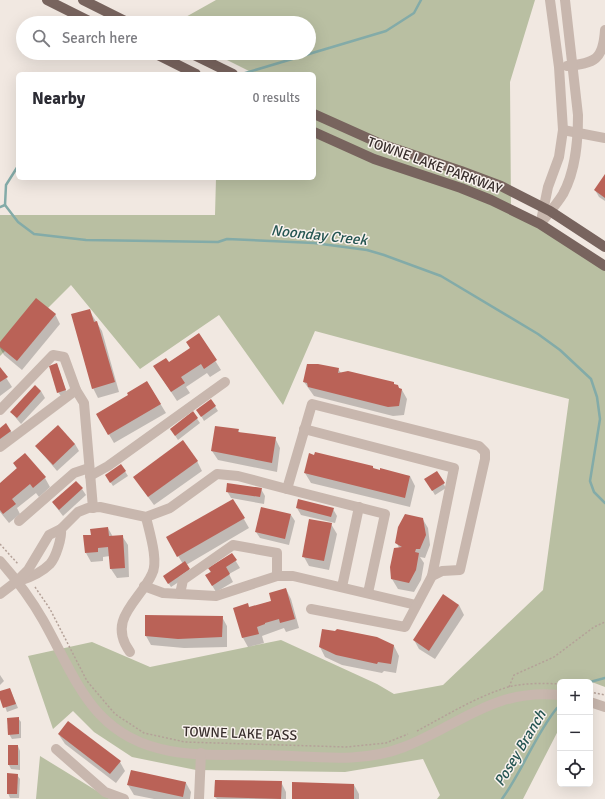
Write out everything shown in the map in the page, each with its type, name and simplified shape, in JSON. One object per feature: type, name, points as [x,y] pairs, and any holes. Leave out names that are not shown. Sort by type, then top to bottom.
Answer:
[{"type":"main road","points":[[47,0],[79,16]]},
{"type":"main road","points":[[83,0],[115,16]]},
{"type":"main road","points":[[168,60],[192,72]]},
{"type":"main road","points":[[204,60],[228,72]]},
{"type":"main road","name":"TOWNE LAKE PARKWAY","points":[[316,115],[381,144],[478,177],[547,209],[605,247]]},
{"type":"main road","name":"TOWNE LAKE PARKWAY","points":[[316,133],[374,159],[473,192],[540,224],[605,266]]},
{"type":"street","points":[[547,209],[548,187],[559,157],[562,130],[559,67],[550,0]]},
{"type":"street","points":[[540,224],[547,209],[563,194],[570,175],[578,132],[578,115],[566,0]]},
{"type":"street","points":[[559,67],[589,63],[596,59],[603,47],[605,30]]},
{"type":"street","points":[[562,130],[605,138]]},
{"type":"street","points":[[0,410],[53,354],[64,357],[76,390],[84,403],[93,508]]},
{"type":"street","points":[[19,521],[74,473],[90,472],[108,466],[225,382]]},
{"type":"street","points":[[0,447],[76,390]]},
{"type":"street","points":[[287,489],[312,404],[479,446],[485,452],[485,459],[460,570],[442,571],[432,576]]},
{"type":"street","points":[[304,429],[454,468],[432,576],[405,627],[311,609]]},
{"type":"street","points":[[0,594],[28,570],[49,535],[61,529],[78,512],[93,508],[112,508],[146,516],[170,508],[217,474],[238,476],[385,514],[368,593]]},
{"type":"street","points":[[342,587],[359,507]]},
{"type":"street","points":[[130,652],[123,643],[121,628],[127,612],[153,573],[154,558],[146,516]]},
{"type":"street","points":[[17,581],[31,577],[50,564],[62,538],[61,529]]},
{"type":"street","points":[[180,594],[183,580],[233,545],[278,553],[278,576]]},
{"type":"street","points":[[0,561],[17,581],[44,621],[83,695],[103,718],[120,732],[143,743],[170,751],[358,757],[381,754],[420,740],[501,700],[524,695],[557,695]]},
{"type":"street","points":[[144,586],[163,593],[216,596],[278,576],[293,576],[416,605]]},
{"type":"street","points":[[593,703],[605,707]]},
{"type":"street","points":[[56,749],[105,792],[124,799]]},
{"type":"street","points":[[199,799],[201,753]]},
{"type":"path","points":[[0,544],[18,564]]},
{"type":"path","name":"TOWNE LAKE PASS","points":[[36,587],[50,609],[87,681],[115,714],[144,733],[185,742],[346,747],[386,742],[414,732],[474,700],[509,687],[557,684]]},
{"type":"path","points":[[509,687],[514,675],[554,657],[594,627],[605,622]]},
{"type":"path","points":[[593,693],[605,696]]},
{"type":"green space","points":[[216,0],[535,0],[510,82],[511,208],[605,269],[605,687],[593,682],[593,679],[557,679],[557,733],[523,799],[437,799],[440,795],[423,759],[345,772],[196,770],[132,757],[94,732],[73,711],[53,729],[28,656],[92,642],[150,667],[281,640],[377,684],[394,694],[443,685],[543,590],[569,399],[315,331],[283,405],[219,315],[140,369],[71,285],[0,356],[0,215],[215,215],[216,180],[316,180],[316,72],[251,72],[227,60],[316,60],[316,16],[187,16]]},
{"type":"green space","points":[[40,756],[110,799],[36,799]]},
{"type":"building","points":[[605,174],[605,198],[594,190]]},
{"type":"building","points":[[36,298],[56,314],[17,361],[0,347],[0,342]]},
{"type":"building","points":[[90,309],[94,322],[97,321],[115,382],[92,389],[71,314]]},
{"type":"building","points":[[199,333],[217,360],[204,369],[201,364],[181,377],[185,383],[171,392],[153,366],[166,358],[169,362],[190,348],[186,342]]},
{"type":"building","points":[[57,363],[66,390],[57,393],[49,366]]},
{"type":"building","points":[[307,364],[318,364],[339,368],[338,373],[348,371],[394,382],[394,384],[398,385],[399,388],[402,389],[399,406],[388,407],[308,387],[307,383],[303,382]]},
{"type":"building","points":[[0,367],[8,377],[0,382]]},
{"type":"building","points":[[147,381],[161,404],[108,435],[96,414],[128,395],[127,393]]},
{"type":"building","points":[[35,385],[41,391],[17,418],[10,412]]},
{"type":"building","points":[[211,399],[216,406],[201,417],[196,410]]},
{"type":"building","points":[[193,411],[198,418],[175,436],[170,429]]},
{"type":"building","points":[[6,423],[11,431],[0,439],[0,428]]},
{"type":"building","points":[[58,425],[75,444],[53,465],[35,446]]},
{"type":"building","points":[[215,426],[239,429],[238,432],[276,437],[272,463],[211,451]]},
{"type":"building","points":[[183,440],[198,461],[148,497],[133,477]]},
{"type":"building","points":[[315,452],[373,466],[373,468],[380,470],[380,468],[410,476],[405,498],[304,473],[309,453],[314,455]]},
{"type":"building","points":[[25,453],[46,477],[33,488],[30,484],[12,499],[16,504],[3,514],[0,510],[0,483],[17,468],[13,463]]},
{"type":"building","points":[[121,464],[126,471],[110,483],[105,475]]},
{"type":"building","points":[[437,471],[445,483],[432,491],[424,479]]},
{"type":"building","points":[[76,481],[83,488],[59,510],[52,502]]},
{"type":"building","points":[[227,483],[262,488],[260,497],[226,492]]},
{"type":"building","points":[[233,499],[245,518],[177,557],[166,537]]},
{"type":"building","points":[[298,499],[334,508],[331,517],[296,508]]},
{"type":"building","points":[[261,507],[291,514],[285,539],[255,532]]},
{"type":"building","points":[[405,514],[423,518],[426,535],[420,549],[416,549],[415,552],[419,553],[416,570],[409,583],[391,579],[390,567],[394,548],[402,547],[395,543],[398,527]]},
{"type":"building","points":[[309,519],[332,523],[324,561],[302,557]]},
{"type":"building","points":[[108,527],[109,536],[123,535],[125,568],[110,569],[108,547],[98,548],[98,552],[85,553],[83,535],[91,535],[90,529]]},
{"type":"building","points":[[232,553],[237,560],[226,567],[230,574],[212,586],[205,575],[211,572],[208,568]]},
{"type":"building","points":[[185,561],[190,569],[168,584],[163,576]]},
{"type":"building","points":[[286,588],[295,619],[280,623],[279,619],[265,623],[257,627],[259,634],[242,638],[233,608],[248,603],[249,607],[271,601],[269,593]]},
{"type":"building","points":[[443,594],[459,605],[429,651],[413,640]]},
{"type":"building","points":[[145,615],[223,616],[222,637],[178,639],[145,636]]},
{"type":"building","points":[[322,629],[335,631],[337,629],[377,637],[394,645],[391,664],[378,662],[377,664],[336,655],[319,647]]},
{"type":"building","points":[[10,688],[16,704],[3,708],[0,699],[0,691]]},
{"type":"building","points":[[19,717],[19,734],[8,735],[7,718]]},
{"type":"building","points":[[68,721],[121,761],[110,774],[58,734]]},
{"type":"building","points":[[8,745],[18,745],[18,765],[8,765]]},
{"type":"building","points":[[131,770],[186,782],[183,797],[127,785]]},
{"type":"building","points":[[7,773],[18,774],[17,794],[7,794]]},
{"type":"building","points":[[215,780],[282,781],[281,799],[214,797]]},
{"type":"building","points":[[292,782],[354,784],[354,799],[292,799]]},
{"type":"waterway","name":"Noonday Creek","points":[[316,52],[386,31],[414,13],[421,0]]},
{"type":"waterway","name":"Noonday Creek","points":[[249,72],[289,60]]},
{"type":"waterway","name":"Noonday Creek","points":[[16,169],[6,185],[5,205],[18,222],[34,234],[86,240],[218,242],[227,239],[314,243],[367,250],[441,276],[538,334],[560,350],[591,379],[597,397],[600,419],[590,481],[594,492],[605,503]]},
{"type":"waterway","name":"Noonday Creek","points":[[0,207],[5,205]]},
{"type":"waterway","name":"Posey Branch","points":[[593,681],[605,678]]},
{"type":"waterway","name":"Posey Branch","points":[[502,799],[549,718],[557,708]]}]
